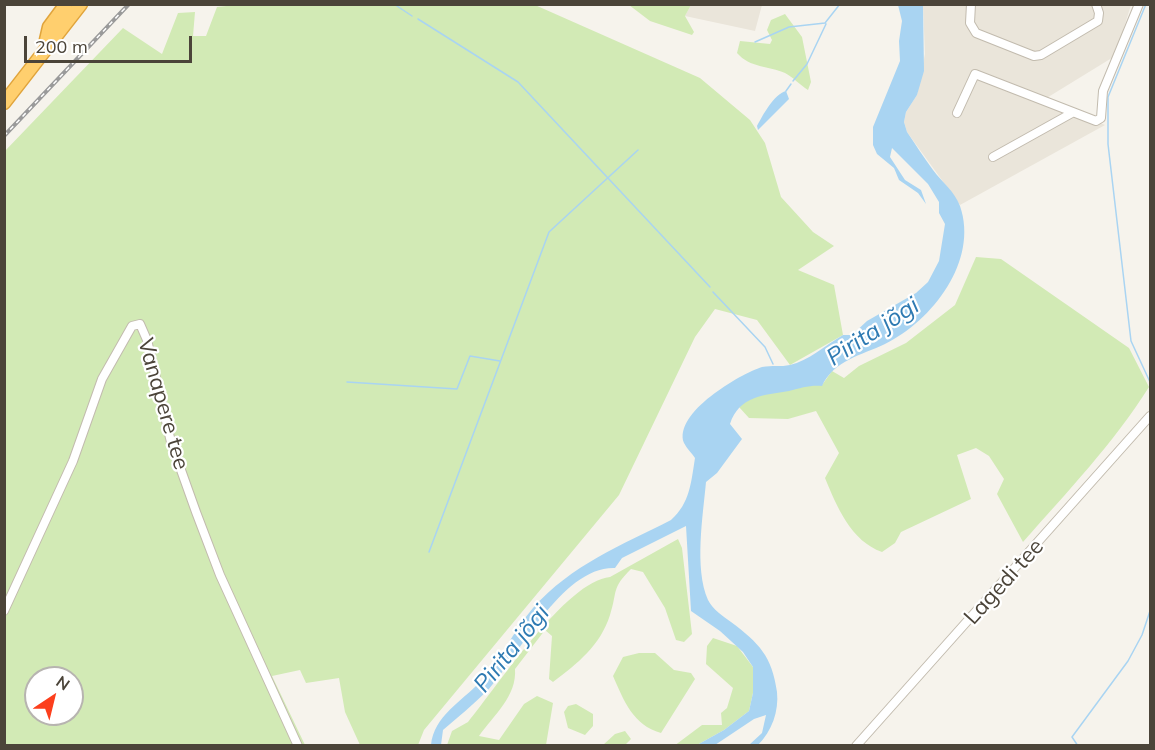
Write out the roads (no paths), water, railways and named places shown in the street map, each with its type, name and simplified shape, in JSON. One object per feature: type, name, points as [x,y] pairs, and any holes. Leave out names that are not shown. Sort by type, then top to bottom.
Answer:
[{"type":"highway","points":[[51,39],[50,27],[66,4]]},
{"type":"highway","points":[[4,103],[51,39],[72,4]]},
{"type":"highway","points":[[4,92],[81,4]]},
{"type":"highway","points":[[51,39],[67,32],[88,4]]},
{"type":"street","points":[[971,4],[970,23],[976,33],[1034,56],[1098,21],[1100,14],[1096,4]]},
{"type":"street","points":[[957,113],[975,74],[1072,114],[1096,121],[1101,118],[1103,91],[1139,4]]},
{"type":"street","points":[[993,157],[1072,114]]},
{"type":"street","name":"Vanapere tee","points":[[4,611],[73,461],[102,379],[132,326],[140,324],[147,340],[171,442],[196,512],[220,575],[298,746]]},
{"type":"street","name":"Lagedi tee","points":[[856,746],[1150,416]]},
{"type":"water","name":"Pirita jõgi","points":[[898,5],[923,5],[924,71],[917,95],[906,112],[904,122],[907,132],[923,156],[958,201],[964,227],[963,248],[957,268],[947,287],[934,305],[902,334],[841,364],[827,377],[822,386],[809,386],[754,398],[746,402],[734,415],[730,424],[742,439],[717,473],[706,482],[700,558],[704,587],[713,607],[757,644],[772,669],[777,692],[777,706],[774,720],[767,733],[758,745],[749,745],[762,733],[766,715],[754,719],[715,745],[697,745],[724,730],[749,711],[753,693],[753,667],[743,652],[720,631],[691,611],[686,526],[622,558],[615,568],[596,571],[577,581],[543,616],[488,690],[443,730],[441,745],[431,745],[433,735],[443,717],[480,682],[526,617],[548,593],[598,557],[671,520],[682,507],[689,492],[695,458],[684,443],[683,431],[688,419],[698,408],[725,386],[752,371],[762,367],[787,366],[797,363],[843,335],[852,335],[867,321],[916,293],[928,282],[939,261],[945,224],[939,213],[939,202],[928,184],[892,148],[890,157],[905,180],[921,190],[926,204],[918,193],[899,180],[894,168],[877,154],[873,145],[873,127],[900,61],[899,41],[902,21]]},
{"type":"water","points":[[786,91],[789,99],[758,130],[757,126],[769,106],[777,96]]},
{"type":"waterway","points":[[394,4],[412,16]]},
{"type":"waterway","points":[[755,42],[789,27],[825,23],[840,4]]},
{"type":"waterway","points":[[1146,4],[1108,97],[1108,144],[1131,341],[1150,382]]},
{"type":"waterway","points":[[418,19],[518,82],[710,287]]},
{"type":"waterway","points":[[793,81],[807,64],[826,24]]},
{"type":"waterway","points":[[786,91],[791,84]]},
{"type":"waterway","points":[[429,552],[549,232],[638,150]]},
{"type":"waterway","points":[[713,292],[765,347],[773,364]]},
{"type":"waterway","points":[[347,382],[457,389],[470,356],[500,361]]},
{"type":"waterway","points":[[1078,746],[1072,737],[1128,661],[1142,635],[1150,611]]},
{"type":"railway","points":[[4,136],[129,4]]}]
